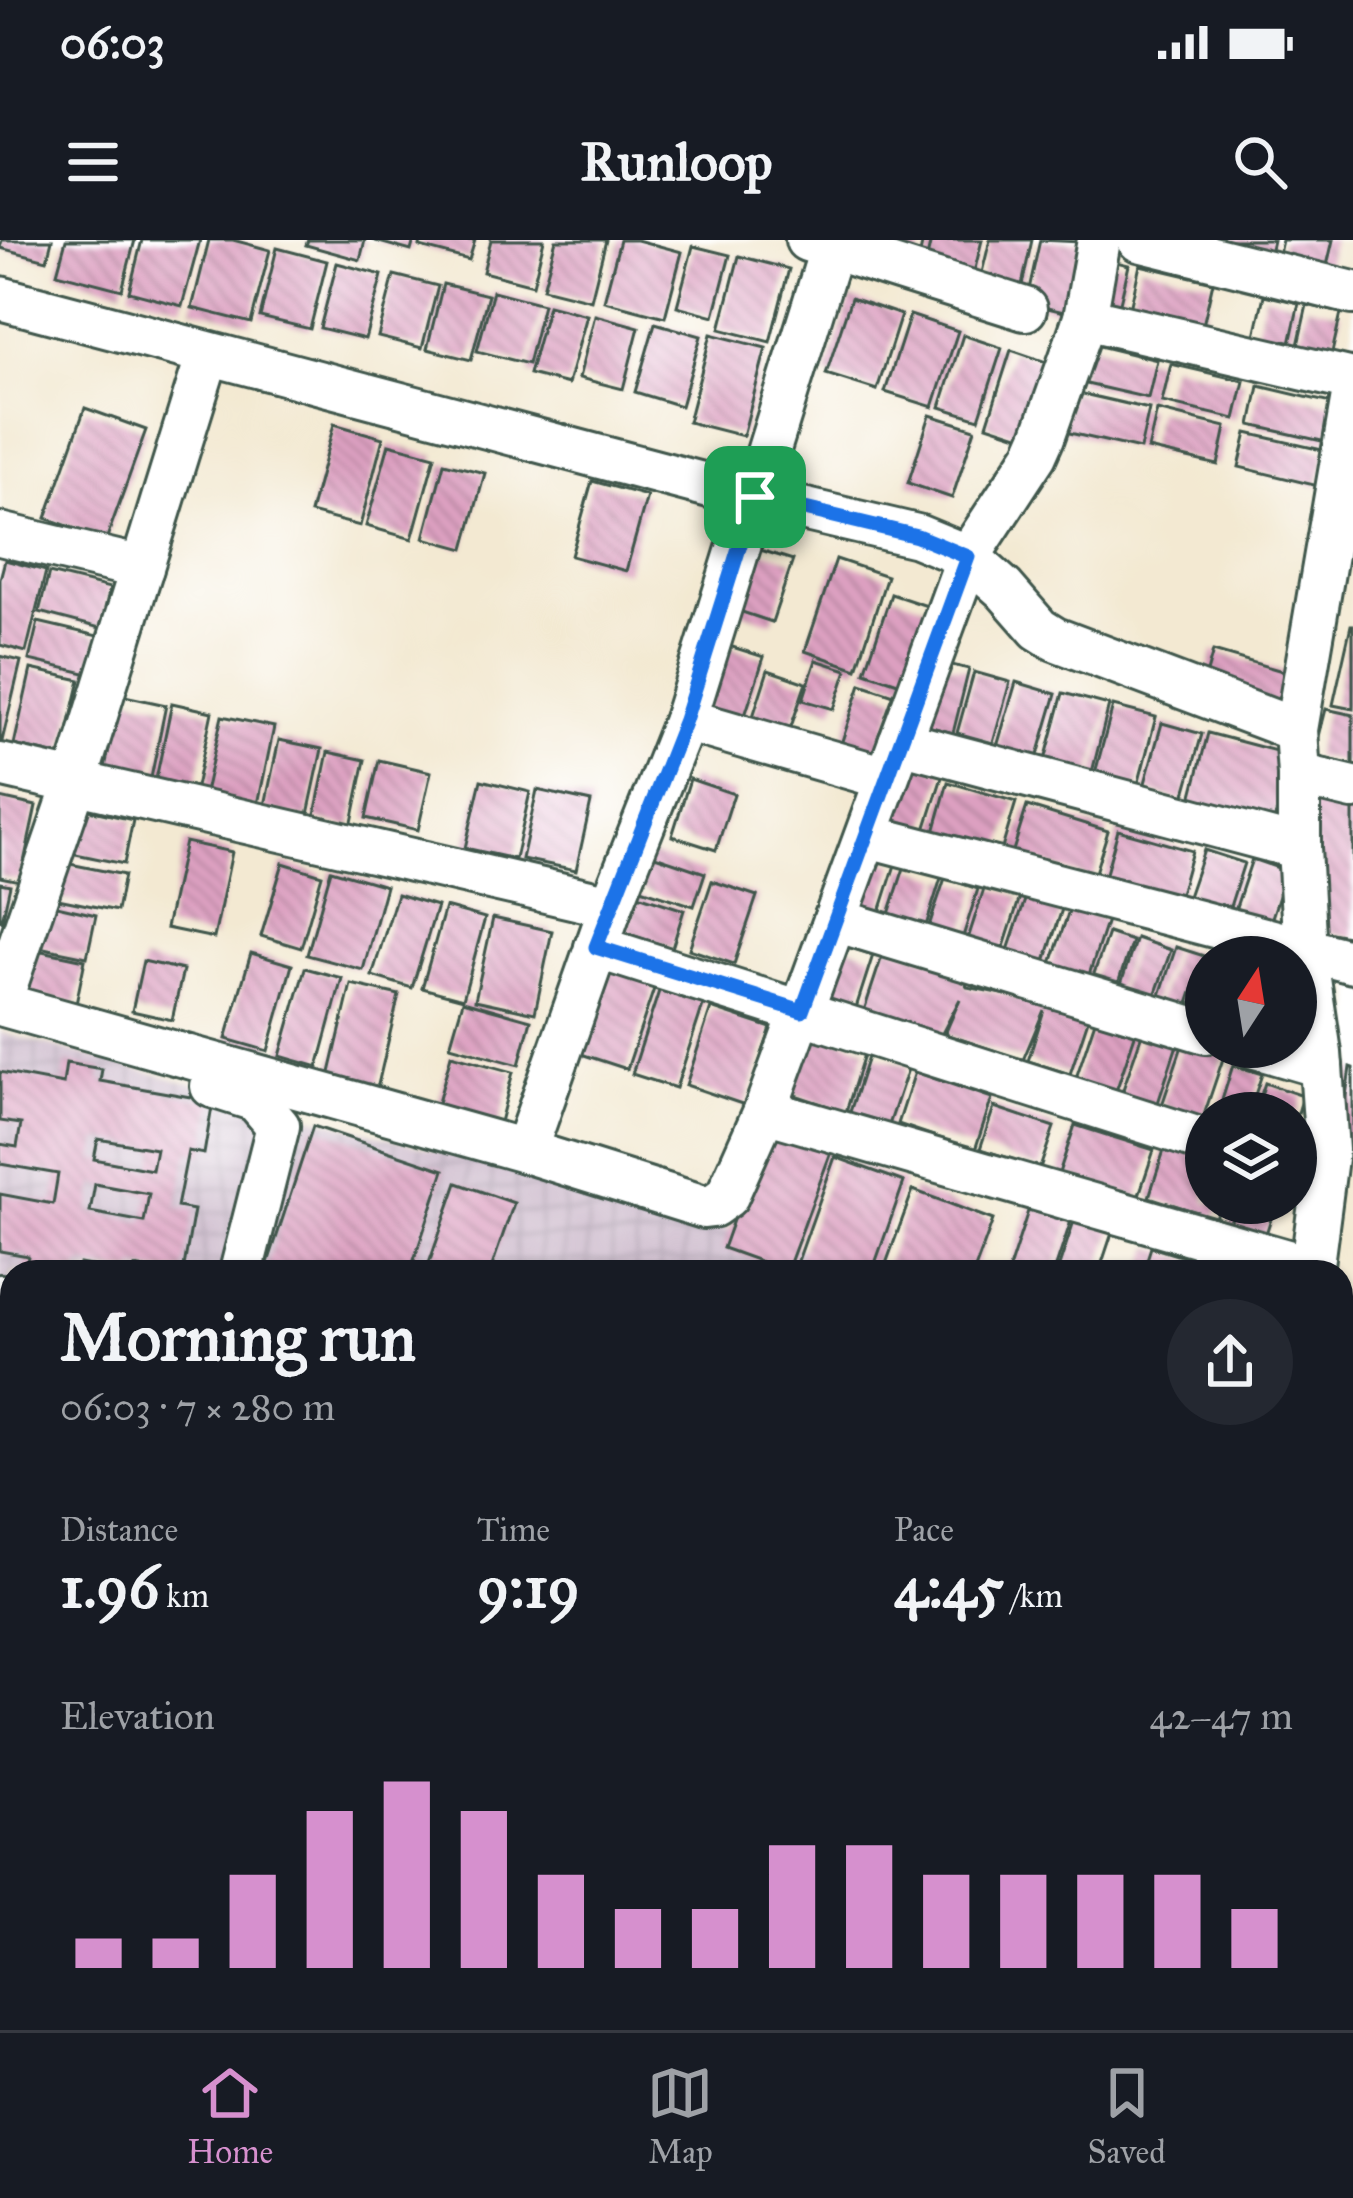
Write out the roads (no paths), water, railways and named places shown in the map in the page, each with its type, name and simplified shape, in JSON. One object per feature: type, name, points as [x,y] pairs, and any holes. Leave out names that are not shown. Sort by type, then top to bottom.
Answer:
[{"type":"street","points":[[208,353],[74,783],[0,1002],[525,1151],[694,1205],[712,1206],[728,1196],[765,1111],[968,557],[1035,455],[1085,318],[1099,240]]},
{"type":"street","points":[[1139,240],[1353,293]]},
{"type":"street","points":[[525,1151],[610,906],[685,720],[755,497],[824,242],[1024,309]]},
{"type":"street","points":[[0,298],[917,536],[968,557],[1055,639],[1296,730]]},
{"type":"street","points":[[1085,318],[1353,380]]},
{"type":"street","points":[[1305,936],[1296,730],[1353,396]]},
{"type":"street","points":[[0,534],[142,568]]},
{"type":"street","points":[[685,720],[1299,848]]},
{"type":"street","points":[[0,765],[610,906]]},
{"type":"street","points":[[1299,775],[1353,788]]},
{"type":"street","points":[[868,836],[1246,936]]},
{"type":"street","points":[[835,920],[1185,1026]]},
{"type":"street","points":[[596,947],[1185,1134]]},
{"type":"street","points":[[1317,954],[1353,962]]},
{"type":"street","points":[[0,1017],[256,1100],[278,1126],[244,1260]]},
{"type":"street","points":[[1312,1260],[1325,1163],[1317,1036]]},
{"type":"street","points":[[1317,1065],[1321,1066]]},
{"type":"street","points":[[765,1111],[1277,1260]]}]
